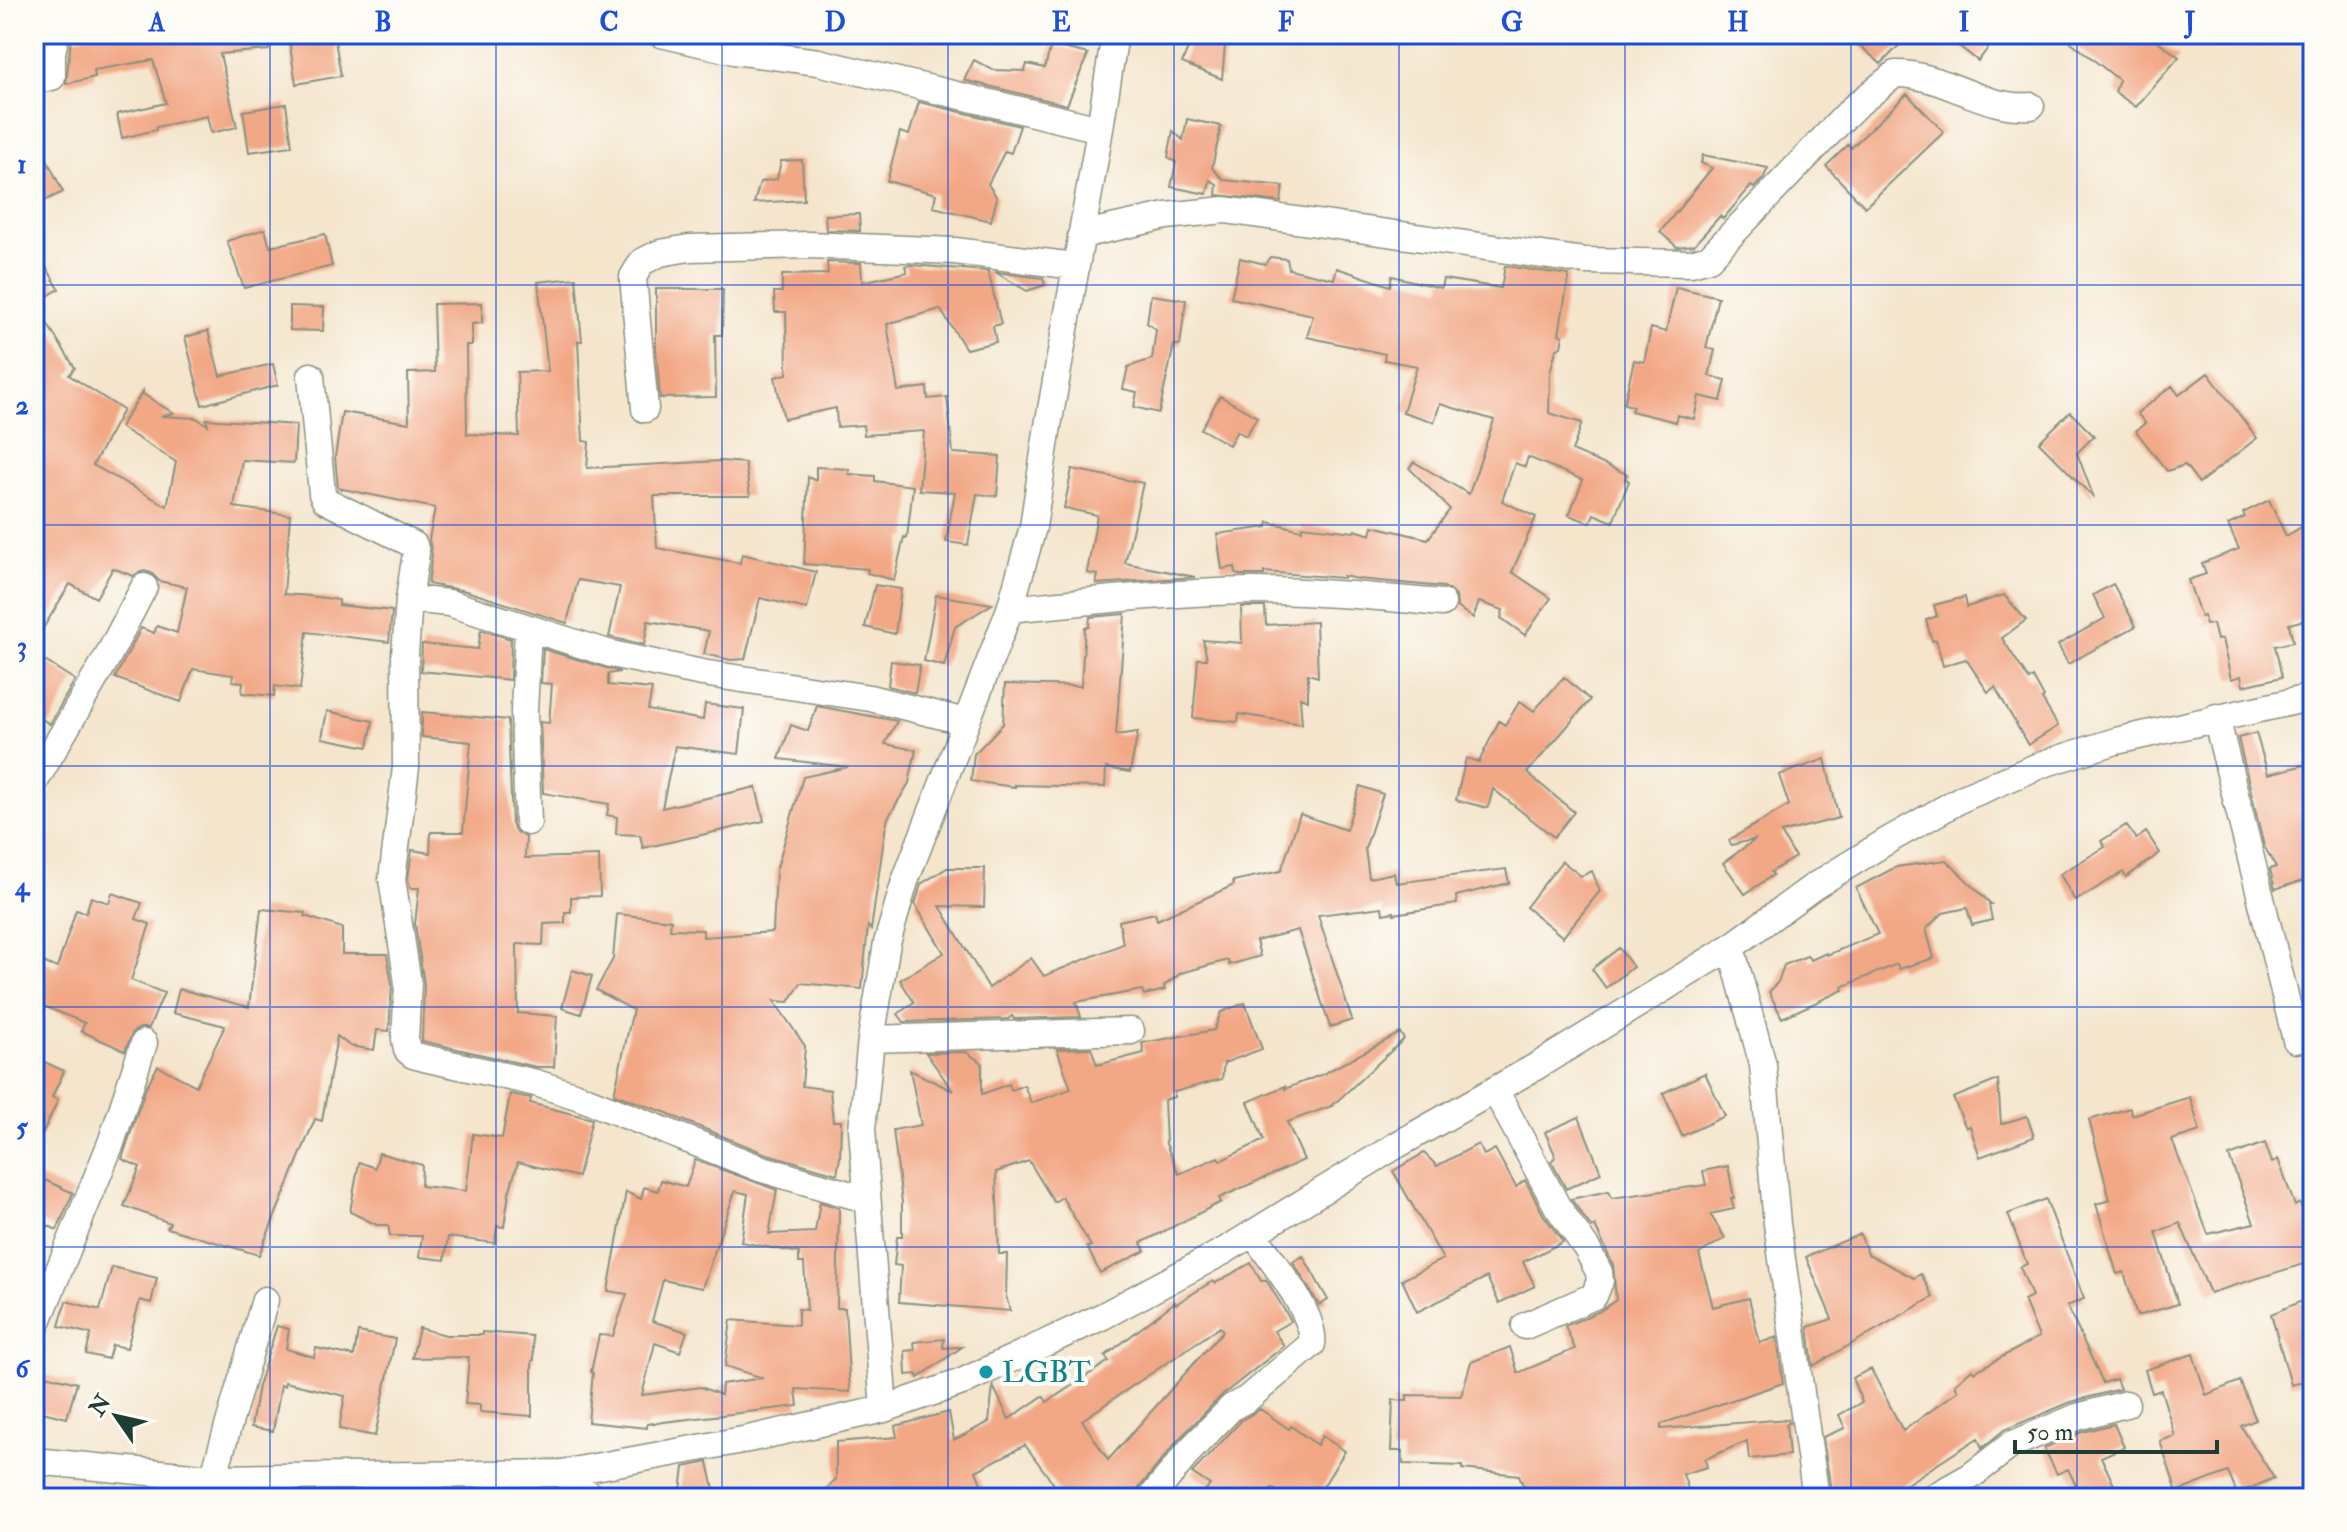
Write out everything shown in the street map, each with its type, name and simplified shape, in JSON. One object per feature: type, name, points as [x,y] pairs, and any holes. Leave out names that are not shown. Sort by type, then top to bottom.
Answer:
[{"type":"street","points":[[34,80],[52,77],[56,34]]},
{"type":"street","points":[[661,34],[734,51],[818,62],[1100,129]]},
{"type":"street","points":[[884,1409],[865,1199],[862,1129],[871,1039],[887,943],[905,881],[1010,609],[1033,527],[1115,34]]},
{"type":"street","points":[[1081,235],[1166,216],[1225,210],[1585,261],[1691,263],[1709,258],[1853,108],[1895,74],[1923,76],[2001,105],[2031,106]]},
{"type":"street","points":[[645,409],[633,277],[642,262],[660,253],[689,248],[809,245],[955,251],[1075,266]]},
{"type":"street","points":[[311,376],[325,500],[414,545],[416,553],[405,655],[406,767],[392,879],[408,983],[407,1050],[424,1058],[510,1075],[577,1096],[759,1168],[865,1199]]},
{"type":"street","points":[[34,783],[144,587]]},
{"type":"street","points":[[1010,609],[1139,597],[1255,591],[1333,593],[1442,603]]},
{"type":"street","points":[[409,599],[449,603],[611,654],[702,673],[870,698],[966,722]]},
{"type":"street","points":[[528,629],[524,712],[528,822]]},
{"type":"street","points":[[34,1461],[212,1488],[562,1473],[748,1439],[884,1409],[962,1382],[1103,1316],[1253,1233],[1731,947],[1813,887],[1963,798],[2043,764],[2101,746],[2313,697]]},
{"type":"street","points":[[2216,717],[2296,1040]]},
{"type":"street","points":[[1731,947],[1763,1065],[1777,1224],[1816,1498]]},
{"type":"street","points":[[871,1039],[1131,1031]]},
{"type":"street","points":[[34,1331],[111,1143],[144,1043]]},
{"type":"street","points":[[1495,1090],[1557,1206],[1599,1272],[1600,1281],[1594,1296],[1525,1326]]},
{"type":"street","points":[[1151,1498],[1191,1449],[1232,1407],[1247,1399],[1312,1344],[1311,1327],[1301,1306],[1253,1233]]},
{"type":"street","points":[[212,1488],[265,1300]]},
{"type":"street","points":[[1932,1498],[1971,1476],[2011,1445],[2077,1417],[2126,1404]]},
{"type":"street","points":[[562,1473],[594,1498]]},
{"type":"building","points":[[94,34],[268,34],[269,50],[220,54],[237,127],[211,133],[207,116],[122,138],[117,114],[166,103],[153,60],[94,70],[95,77],[66,84],[71,39]]},
{"type":"building","points":[[288,34],[334,34],[341,76],[296,84]]},
{"type":"building","points":[[1194,34],[1225,45],[1222,79],[1182,63]]},
{"type":"building","points":[[1847,34],[1910,34],[1881,64]]},
{"type":"building","points":[[1944,34],[1999,34],[1978,61]]},
{"type":"building","points":[[2061,34],[2148,34],[2179,57],[2136,107],[2115,92],[2119,80]]},
{"type":"building","points":[[1051,45],[1088,54],[1067,105],[964,80],[974,60],[993,70],[1025,71],[1027,64],[1045,68]]},
{"type":"building","points":[[1907,94],[1944,132],[1865,207],[1826,166],[1848,145],[1851,148]]},
{"type":"building","points":[[919,102],[1020,126],[1011,153],[1005,151],[988,184],[997,198],[991,221],[933,207],[936,194],[887,181],[900,132],[909,135]]},
{"type":"building","points":[[286,104],[292,146],[249,152],[243,111]]},
{"type":"building","points":[[1187,119],[1221,126],[1212,168],[1224,180],[1283,186],[1281,202],[1216,195],[1217,184],[1210,180],[1207,194],[1171,187],[1176,162],[1168,157],[1173,131],[1183,140]]},
{"type":"building","points":[[34,133],[63,192],[34,206]]},
{"type":"building","points":[[1703,155],[1768,168],[1763,179],[1754,188],[1751,186],[1723,219],[1720,216],[1694,245],[1677,247],[1660,232],[1712,168],[1701,163]]},
{"type":"building","points":[[802,160],[804,200],[754,203],[760,182],[777,179],[781,161]]},
{"type":"building","points":[[859,214],[860,231],[826,230],[825,215]]},
{"type":"building","points":[[265,229],[270,247],[325,234],[332,266],[244,288],[227,241]]},
{"type":"building","points":[[34,246],[59,289],[35,304],[75,368],[69,375],[123,410],[93,465],[167,506],[176,462],[120,427],[143,391],[143,394],[173,413],[161,416],[196,418],[208,425],[206,419],[296,425],[294,463],[242,460],[234,507],[290,515],[284,594],[339,600],[339,605],[392,611],[389,642],[307,632],[300,689],[275,686],[274,696],[242,693],[243,682],[232,681],[233,675],[193,669],[181,702],[115,678],[141,628],[154,633],[157,626],[177,633],[187,587],[159,581],[151,573],[143,571],[133,576],[113,568],[96,598],[70,584],[34,643]]},
{"type":"building","points":[[1270,257],[1287,259],[1289,269],[1334,279],[1337,268],[1390,286],[1392,276],[1441,288],[1443,279],[1501,288],[1505,266],[1569,275],[1559,334],[1563,336],[1561,347],[1556,350],[1550,373],[1549,413],[1582,423],[1572,451],[1627,474],[1625,479],[1629,481],[1613,522],[1594,514],[1590,523],[1569,515],[1583,480],[1528,457],[1525,467],[1515,463],[1502,501],[1536,517],[1512,572],[1551,598],[1525,635],[1501,618],[1503,610],[1479,602],[1473,618],[1457,607],[1456,596],[1444,587],[1343,576],[1264,572],[1264,575],[1240,575],[1236,574],[1235,567],[1222,569],[1217,534],[1267,527],[1268,522],[1302,530],[1302,526],[1355,530],[1371,535],[1373,526],[1428,539],[1450,509],[1409,468],[1414,462],[1469,494],[1494,420],[1440,404],[1434,422],[1403,412],[1417,366],[1384,360],[1385,354],[1307,337],[1313,315],[1231,298],[1240,258],[1265,264]]},
{"type":"building","points":[[827,262],[861,263],[862,282],[907,272],[905,266],[910,265],[988,271],[1001,324],[993,326],[996,342],[966,349],[940,309],[887,324],[898,391],[927,387],[928,399],[947,397],[953,453],[1000,456],[997,496],[977,494],[968,545],[946,542],[955,492],[919,490],[924,431],[864,435],[863,425],[837,427],[836,408],[784,419],[775,377],[787,374],[786,312],[775,312],[774,292],[782,292],[782,275],[828,274]]},
{"type":"building","points":[[995,272],[1043,278],[1045,285],[1027,291]]},
{"type":"building","points":[[576,278],[582,341],[578,341],[583,441],[589,442],[587,468],[721,461],[745,463],[750,496],[654,496],[657,548],[740,563],[742,554],[816,572],[807,609],[760,598],[745,659],[731,660],[704,654],[709,631],[648,621],[644,645],[609,637],[620,587],[578,580],[567,623],[466,591],[428,584],[432,555],[429,539],[435,508],[338,488],[335,457],[342,412],[409,423],[408,373],[435,372],[433,304],[482,303],[482,323],[472,324],[472,345],[466,345],[467,434],[519,436],[517,372],[548,371],[538,282]]},
{"type":"building","points":[[1676,287],[1718,297],[1706,348],[1715,350],[1709,376],[1726,380],[1721,401],[1699,396],[1694,419],[1677,415],[1676,422],[1631,411],[1633,406],[1624,404],[1634,360],[1644,362],[1651,328],[1666,332]]},
{"type":"building","points":[[656,289],[723,289],[722,335],[715,335],[716,397],[660,398]]},
{"type":"building","points":[[1151,295],[1186,300],[1180,345],[1174,345],[1159,413],[1134,407],[1137,392],[1123,389],[1128,367],[1152,359],[1156,330],[1147,323]]},
{"type":"building","points":[[290,306],[324,307],[323,331],[290,330]]},
{"type":"building","points":[[208,331],[220,376],[273,364],[278,385],[202,405],[185,337]]},
{"type":"building","points":[[2208,373],[2257,438],[2199,483],[2185,465],[2167,471],[2136,431],[2145,423],[2137,413],[2172,386],[2179,395]]},
{"type":"building","points":[[1220,396],[1257,417],[1246,436],[1237,431],[1229,445],[1201,429]]},
{"type":"building","points":[[2070,412],[2094,436],[2077,453],[2094,498],[2039,442]]},
{"type":"building","points":[[816,467],[849,469],[849,474],[875,476],[875,481],[913,486],[907,538],[904,537],[894,580],[867,573],[868,569],[804,564],[808,477],[816,481]]},
{"type":"building","points":[[1072,469],[1143,483],[1125,563],[1195,577],[1096,584],[1098,575],[1087,573],[1097,515],[1064,508]]},
{"type":"building","points":[[2269,500],[2286,536],[2313,520],[2313,618],[2289,624],[2293,642],[2275,646],[2282,677],[2243,686],[2241,676],[2231,679],[2222,639],[2217,640],[2213,624],[2206,625],[2204,616],[2201,617],[2188,580],[2206,574],[2202,563],[2239,549],[2228,525],[2245,517],[2243,513]]},
{"type":"building","points":[[2113,584],[2136,626],[2068,664],[2058,645],[2105,618],[2093,595]]},
{"type":"building","points":[[875,585],[901,589],[895,634],[865,627]]},
{"type":"building","points":[[936,595],[992,604],[955,627],[944,666],[924,661]]},
{"type":"building","points":[[2004,595],[2026,620],[2002,638],[2029,680],[2033,677],[2058,726],[2028,745],[1995,687],[1988,692],[1966,659],[1943,666],[1936,640],[1932,641],[1926,620],[1937,616],[1934,605],[1965,597],[1967,607]]},
{"type":"building","points":[[1241,607],[1265,607],[1266,625],[1316,622],[1318,677],[1308,674],[1308,700],[1300,697],[1302,724],[1239,714],[1238,722],[1193,718],[1198,659],[1207,659],[1203,640],[1242,643]]},
{"type":"building","points":[[1125,614],[1116,735],[1138,732],[1130,772],[1106,768],[1105,787],[1015,787],[971,781],[974,754],[1003,724],[1005,684],[1081,686],[1085,627],[1089,627],[1090,617]]},
{"type":"building","points":[[481,630],[511,639],[510,680],[421,671],[422,644],[478,649]]},
{"type":"building","points":[[543,649],[620,672],[608,674],[608,685],[652,689],[648,710],[703,720],[705,704],[744,709],[739,754],[675,746],[662,808],[756,787],[764,821],[643,848],[640,835],[616,834],[617,817],[607,815],[609,804],[543,793],[540,722],[549,723],[552,684],[541,683]]},
{"type":"building","points":[[34,654],[75,680],[50,724],[34,714]]},
{"type":"building","points":[[891,661],[920,665],[915,693],[888,686]]},
{"type":"building","points":[[1564,677],[1590,700],[1527,773],[1574,812],[1554,837],[1493,789],[1488,808],[1456,800],[1466,758],[1479,762],[1499,721],[1505,725],[1520,701],[1534,711]]},
{"type":"building","points":[[817,706],[897,721],[885,744],[916,750],[909,783],[888,818],[885,831],[871,930],[868,926],[862,989],[801,983],[789,1002],[774,1001],[805,1046],[802,1086],[830,1090],[833,1121],[841,1121],[837,1174],[764,1153],[614,1094],[633,1010],[596,990],[613,959],[617,914],[671,920],[670,929],[703,930],[703,937],[773,932],[776,871],[803,777],[848,767],[779,759],[791,725],[808,731]]},
{"type":"building","points":[[327,711],[373,721],[368,747],[322,738]]},
{"type":"building","points":[[422,712],[508,720],[512,823],[515,831],[526,837],[525,858],[599,856],[600,896],[571,897],[571,912],[565,912],[565,923],[544,924],[543,945],[517,944],[518,1013],[557,1016],[554,1067],[536,1067],[422,1041],[424,984],[415,924],[419,888],[410,888],[408,879],[412,850],[430,853],[431,832],[463,832],[471,742],[422,737]]},
{"type":"building","points":[[2256,733],[2268,774],[2313,763],[2313,878],[2275,889],[2270,869],[2276,867],[2264,846],[2238,738]]},
{"type":"building","points":[[1825,759],[1839,818],[1781,833],[1795,857],[1745,894],[1723,863],[1756,839],[1731,845],[1729,840],[1789,805],[1779,775]]},
{"type":"building","points":[[1360,786],[1383,794],[1365,849],[1369,878],[1394,873],[1396,883],[1506,869],[1509,883],[1456,896],[1457,904],[1394,914],[1383,914],[1382,907],[1318,915],[1352,1020],[1330,1027],[1298,930],[1256,941],[1260,956],[1229,965],[1228,960],[1181,973],[1164,986],[1165,990],[1144,995],[1142,990],[1076,1002],[1081,1017],[1014,1019],[1012,1016],[1008,1019],[904,1022],[898,1014],[914,1002],[900,980],[944,953],[915,904],[921,884],[947,868],[985,868],[984,907],[940,906],[989,988],[1031,958],[1044,976],[1123,944],[1119,921],[1155,913],[1157,920],[1234,885],[1233,881],[1281,871],[1300,814],[1346,830]]},
{"type":"building","points":[[2126,825],[2136,839],[2146,832],[2160,853],[2126,877],[2123,872],[2075,901],[2060,874],[2105,847],[2101,841]]},
{"type":"building","points":[[1946,860],[1991,904],[1992,920],[1972,925],[1967,908],[1943,913],[1926,929],[1934,958],[1899,969],[1897,964],[1842,987],[1843,990],[1782,1018],[1769,992],[1778,982],[1784,965],[1807,956],[1811,960],[1827,955],[1878,934],[1856,888],[1896,867]]},
{"type":"building","points":[[1562,861],[1581,876],[1592,871],[1600,891],[1563,937],[1526,907]]},
{"type":"building","points":[[112,893],[142,903],[136,919],[150,924],[131,980],[164,993],[149,1028],[133,1032],[125,1051],[81,1031],[85,1023],[34,1002],[34,984],[43,962],[57,968],[76,910],[86,913],[91,897],[109,903]]},
{"type":"building","points":[[261,909],[305,913],[305,916],[342,928],[342,954],[387,954],[392,984],[389,1031],[377,1030],[374,1050],[350,1046],[337,1036],[322,1121],[315,1119],[259,1255],[167,1228],[170,1223],[124,1206],[140,1167],[122,1159],[146,1087],[158,1066],[196,1086],[225,1026],[173,1013],[179,989],[249,1007]]},
{"type":"building","points":[[1619,948],[1633,967],[1606,988],[1592,969]]},
{"type":"building","points":[[572,970],[592,976],[581,1014],[562,1008]]},
{"type":"building","points":[[1245,1003],[1262,1049],[1224,1063],[1222,1079],[1174,1092],[1174,1097],[1164,1100],[1166,1144],[1179,1174],[1218,1157],[1220,1161],[1264,1140],[1248,1102],[1323,1074],[1400,1033],[1404,1039],[1332,1106],[1287,1122],[1304,1160],[1219,1198],[1221,1202],[1141,1243],[1145,1251],[1100,1273],[1087,1247],[1091,1246],[1062,1197],[1054,1202],[1029,1161],[996,1172],[999,1254],[1007,1254],[1006,1296],[1010,1311],[899,1302],[901,1266],[894,1265],[897,1237],[902,1237],[902,1202],[893,1130],[921,1125],[910,1070],[953,1091],[926,1053],[966,1052],[982,1063],[982,1094],[1009,1084],[1011,1090],[1024,1085],[1031,1103],[1071,1089],[1057,1049],[1091,1048],[1097,1065],[1144,1053],[1142,1043],[1214,1030],[1221,1012]]},
{"type":"building","points":[[34,1057],[64,1071],[52,1097],[58,1100],[34,1152]]},
{"type":"building","points":[[1705,1073],[1725,1116],[1682,1136],[1663,1093]]},
{"type":"building","points":[[1998,1080],[2001,1124],[2027,1116],[2034,1137],[1980,1157],[1970,1126],[1966,1128],[1953,1098]]},
{"type":"building","points":[[510,1094],[531,1098],[530,1103],[592,1119],[578,1177],[518,1162],[504,1227],[497,1226],[495,1243],[448,1237],[445,1260],[419,1257],[422,1236],[390,1236],[388,1225],[377,1225],[350,1212],[359,1162],[375,1168],[379,1153],[422,1165],[421,1186],[466,1191],[473,1134],[502,1138]]},
{"type":"building","points":[[2190,1097],[2200,1131],[2172,1140],[2208,1234],[2254,1223],[2229,1156],[2265,1143],[2272,1163],[2278,1159],[2295,1206],[2299,1203],[2308,1219],[2313,1219],[2313,1261],[2210,1293],[2180,1223],[2156,1232],[2178,1304],[2137,1316],[2124,1272],[2117,1274],[2096,1204],[2110,1200],[2089,1120],[2130,1108],[2132,1115]]},
{"type":"building","points":[[1579,1117],[1601,1173],[1566,1189],[1551,1161],[1556,1157],[1545,1132]]},
{"type":"building","points":[[1478,1144],[1484,1155],[1495,1149],[1516,1187],[1525,1180],[1543,1214],[1563,1242],[1523,1262],[1535,1286],[1499,1303],[1487,1277],[1417,1312],[1402,1280],[1443,1259],[1393,1171],[1424,1153],[1437,1166]]},
{"type":"building","points":[[695,1160],[777,1190],[769,1234],[815,1232],[820,1202],[839,1208],[837,1308],[845,1308],[850,1392],[796,1389],[798,1406],[647,1424],[647,1428],[588,1422],[591,1372],[599,1335],[613,1336],[627,1294],[608,1291],[626,1192],[641,1199],[644,1187],[658,1191],[661,1180],[686,1187]],"holes":[[[735,1191],[748,1194],[741,1242],[799,1253],[799,1263],[804,1263],[807,1310],[798,1309],[798,1325],[731,1320],[725,1366],[763,1378],[722,1384],[721,1395],[701,1387],[642,1395],[655,1343],[680,1352],[687,1332],[652,1321],[663,1280],[702,1288]]]},
{"type":"building","points":[[1728,1166],[1734,1209],[1710,1214],[1725,1238],[1699,1254],[1713,1307],[1749,1298],[1760,1343],[1777,1337],[1783,1383],[1661,1424],[1661,1429],[1788,1419],[1789,1455],[1749,1459],[1747,1441],[1705,1459],[1707,1467],[1683,1474],[1691,1498],[1528,1498],[1519,1475],[1462,1469],[1462,1466],[1403,1464],[1403,1451],[1391,1451],[1393,1400],[1407,1401],[1407,1395],[1461,1396],[1471,1362],[1510,1347],[1518,1373],[1575,1349],[1565,1326],[1600,1311],[1616,1300],[1613,1265],[1595,1226],[1592,1228],[1571,1199],[1609,1191],[1612,1198],[1706,1185],[1703,1171]]},
{"type":"building","points":[[34,1175],[73,1193],[57,1230],[34,1219]]},
{"type":"building","points":[[2046,1199],[2084,1299],[2067,1306],[2103,1383],[2116,1379],[2120,1389],[2071,1402],[2004,1430],[1982,1448],[1978,1438],[1885,1498],[1832,1498],[1823,1437],[1845,1428],[1839,1415],[1862,1402],[1852,1378],[1871,1369],[1903,1431],[1958,1391],[1955,1384],[1972,1369],[1974,1372],[2039,1337],[2024,1300],[2032,1296],[2020,1267],[2027,1264],[2008,1214]]},
{"type":"building","points":[[1860,1234],[1868,1254],[1914,1278],[1921,1274],[1933,1297],[1813,1366],[1808,1327],[1832,1319],[1806,1257]]},
{"type":"building","points":[[1303,1256],[1328,1300],[1319,1305],[1293,1262]]},
{"type":"building","points":[[1251,1263],[1261,1281],[1267,1281],[1291,1321],[1274,1331],[1284,1346],[1221,1396],[1179,1439],[1139,1488],[1135,1498],[1064,1498],[1025,1445],[976,1471],[987,1498],[963,1498],[962,1494],[945,1498],[817,1498],[836,1479],[836,1442],[897,1437],[895,1426],[949,1412],[954,1440],[989,1422],[993,1386],[1009,1419],[1043,1396],[1047,1402],[1109,1361],[1105,1356],[1175,1302],[1213,1281],[1215,1283]],"holes":[[[1220,1327],[1223,1331],[1108,1460],[1082,1420]]]},
{"type":"building","points":[[112,1267],[157,1278],[151,1303],[140,1300],[127,1348],[112,1345],[108,1359],[86,1354],[91,1334],[59,1326],[66,1301],[100,1310]]},
{"type":"building","points":[[2302,1301],[2313,1339],[2313,1379],[2291,1385],[2271,1314]]},
{"type":"building","points":[[277,1326],[289,1329],[286,1349],[314,1357],[316,1348],[354,1356],[358,1332],[395,1339],[375,1436],[339,1429],[345,1396],[285,1382],[284,1386],[281,1385],[273,1431],[251,1427],[258,1386]]},
{"type":"building","points":[[419,1328],[446,1335],[482,1335],[482,1332],[532,1336],[532,1416],[480,1412],[480,1405],[465,1404],[469,1357],[412,1358]]},
{"type":"building","points":[[944,1339],[943,1348],[962,1347],[918,1378],[917,1374],[906,1375],[905,1351],[915,1350],[914,1342]]},
{"type":"building","points":[[2193,1354],[2206,1395],[2240,1381],[2256,1420],[2241,1426],[2274,1478],[2237,1494],[2228,1472],[2177,1492],[2160,1441],[2175,1436],[2161,1390],[2152,1393],[2145,1370]]},
{"type":"building","points":[[34,1372],[77,1383],[67,1418],[34,1410]]},
{"type":"building","points":[[1260,1409],[1317,1445],[1322,1436],[1345,1451],[1316,1498],[1288,1498],[1272,1488],[1265,1498],[1199,1498],[1210,1485],[1192,1473],[1242,1420]]},
{"type":"building","points":[[2114,1424],[2124,1447],[2101,1457],[2120,1498],[2082,1498],[2068,1469],[2057,1474],[2044,1448],[2082,1432]]},
{"type":"building","points":[[708,1462],[716,1498],[680,1498],[684,1467]]},
{"type":"place","name":"LGBT","points":[[986,1372]]}]
